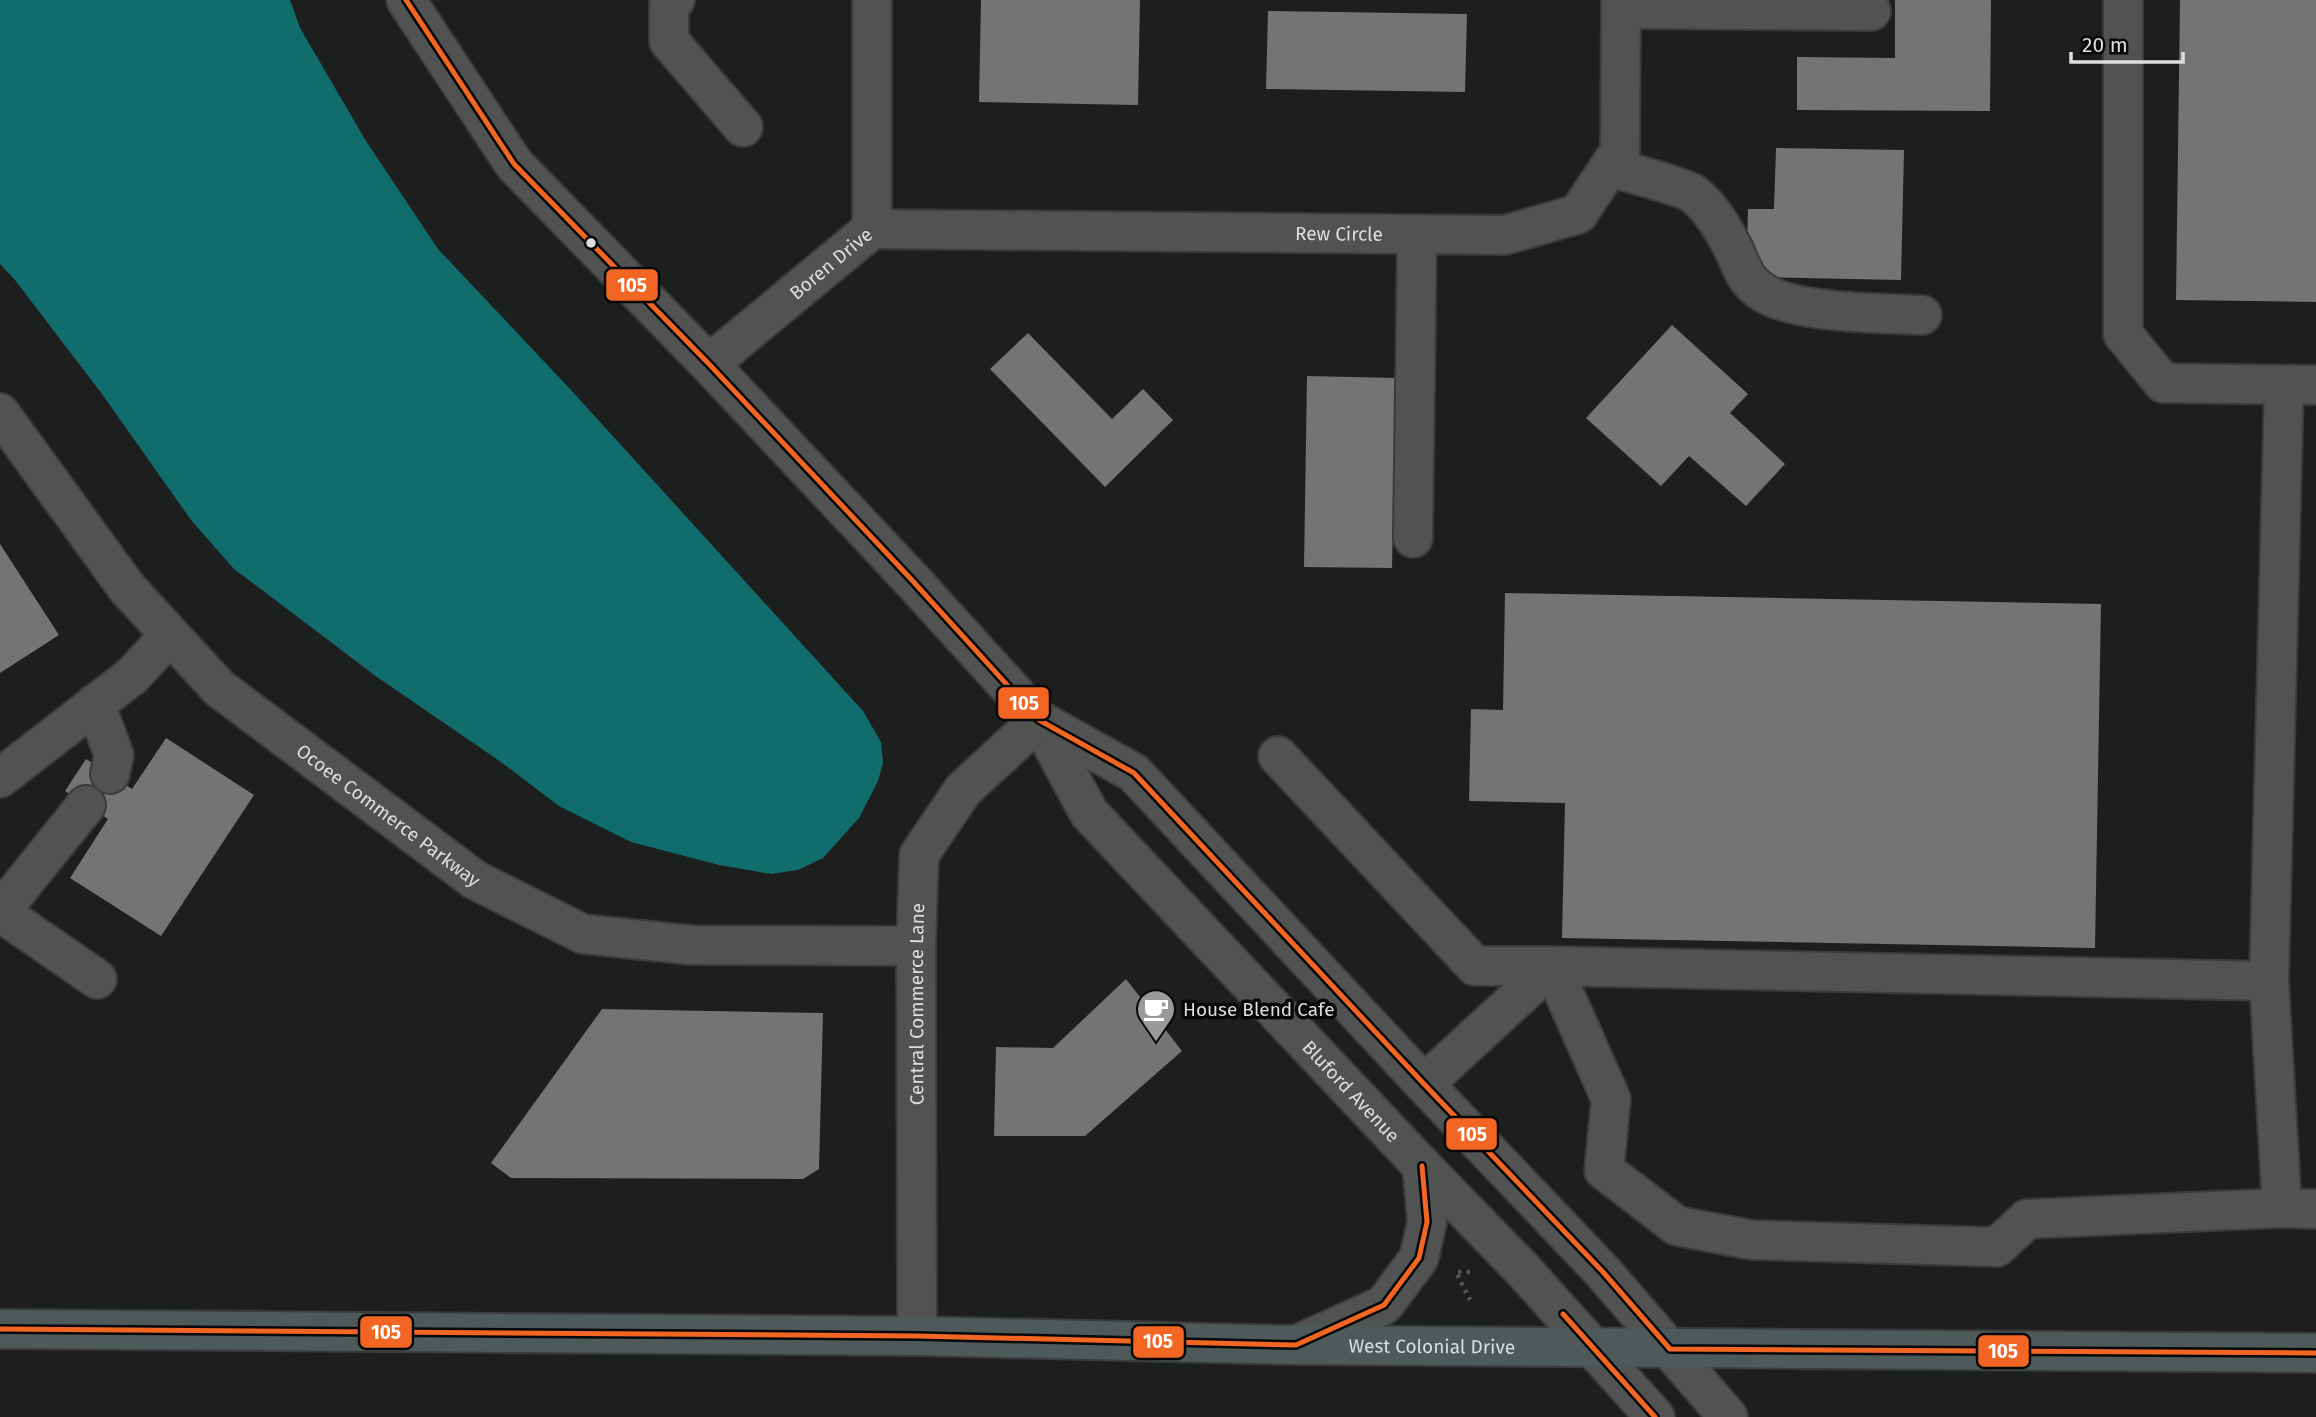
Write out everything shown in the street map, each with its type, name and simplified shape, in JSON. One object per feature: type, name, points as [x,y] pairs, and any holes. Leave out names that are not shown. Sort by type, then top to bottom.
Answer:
[{"type":"highway","name":"West Colonial Drive","points":[[0,1329],[916,1336],[1296,1345],[1670,1349],[2316,1353]]},
{"type":"street","name":"Bluford Avenue","points":[[406,0],[514,164],[709,364],[1040,720],[1089,813],[1524,1271],[1655,1417]]},
{"type":"street","points":[[675,0],[669,4],[669,41],[743,127]]},
{"type":"street","name":"Boren Drive","points":[[709,364],[872,229],[872,0]]},
{"type":"street","points":[[1552,966],[1611,1099],[1604,1170],[1677,1226],[1752,1240],[1997,1247],[2027,1219],[2299,1208],[2269,981],[2300,385],[2163,383],[2123,334],[2123,0]]},
{"type":"street","points":[[1621,4],[1871,11]]},
{"type":"street","name":"Rew Circle","points":[[872,229],[1505,235],[1578,214],[1620,151],[1621,4]]},
{"type":"street","points":[[1610,167],[1694,194],[1719,222],[1743,274],[1763,293],[1784,303],[1857,312],[1922,315]]},
{"type":"street","points":[[1413,538],[1417,234]]},
{"type":"street","name":"Ocoee Commerce Parkway","points":[[6,433],[127,588],[219,688],[475,880],[583,934],[691,945],[916,946]]},
{"type":"street","points":[[0,778],[132,676],[170,635]]},
{"type":"street","points":[[95,704],[114,755],[110,774]]},
{"type":"street","name":"Bluford Avenue","points":[[1040,720],[1134,774],[1603,1272],[1728,1417]]},
{"type":"street","name":"Central Commerce Lane","points":[[916,1336],[916,946],[919,855],[963,790],[1040,720]]},
{"type":"street","points":[[1278,756],[1475,966],[2269,981]]},
{"type":"street","points":[[86,805],[0,912],[97,979]]},
{"type":"street","points":[[1424,1084],[1552,966]]},
{"type":"street","points":[[1296,1345],[1384,1305],[1419,1258],[1427,1222],[1422,1166]]},
{"type":"path","points":[[1470,1300],[1456,1272],[1480,1271]]},
{"type":"water","points":[[0,0],[290,0],[300,28],[366,141],[438,249],[570,389],[863,711],[881,742],[883,763],[878,781],[859,818],[823,858],[798,870],[771,874],[719,865],[631,842],[559,806],[501,762],[377,677],[234,569],[191,520],[102,394],[0,264]]},
{"type":"building","points":[[981,0],[1140,0],[1138,105],[979,102]]},
{"type":"building","points":[[1895,0],[1991,0],[1990,111],[1797,110],[1797,57],[1895,58]]},
{"type":"building","points":[[2180,0],[2316,0],[2316,302],[2176,300]]},
{"type":"building","points":[[1268,11],[1467,14],[1465,92],[1266,89]]},
{"type":"building","points":[[1776,148],[1904,150],[1901,280],[1746,277],[1748,209],[1774,209]]},
{"type":"building","points":[[1672,325],[1748,394],[1730,413],[1785,464],[1746,506],[1689,456],[1661,486],[1586,418]]},
{"type":"building","points":[[1028,333],[1112,419],[1143,389],[1173,420],[1105,487],[990,369]]},
{"type":"building","points":[[1307,376],[1396,378],[1392,568],[1304,567]]},
{"type":"building","points":[[0,544],[59,635],[0,673]]},
{"type":"building","points":[[1505,593],[2101,604],[2095,948],[1562,938],[1565,803],[1469,801],[1471,709],[1503,710]]},
{"type":"building","points":[[166,738],[254,795],[161,936],[70,878],[108,819],[65,791],[86,759],[132,789]]},
{"type":"building","points":[[1126,979],[1182,1051],[1085,1136],[994,1136],[996,1047],[1053,1048]]},
{"type":"building","points":[[602,1009],[823,1013],[819,1169],[803,1179],[511,1178],[491,1163]]},
{"type":"transit line","name":"105","points":[[406,0],[514,164],[709,364],[1039,720],[1134,773],[1603,1272],[1670,1349],[2316,1353]]},
{"type":"transit line","name":"105","points":[[0,1329],[917,1336],[1296,1345],[1384,1305],[1419,1258],[1427,1222],[1422,1166]]},
{"type":"transit line","name":"105","points":[[1563,1314],[1655,1417]]},
{"type":"place","name":"House Blend Cafe","points":[[1156,1043]]}]
